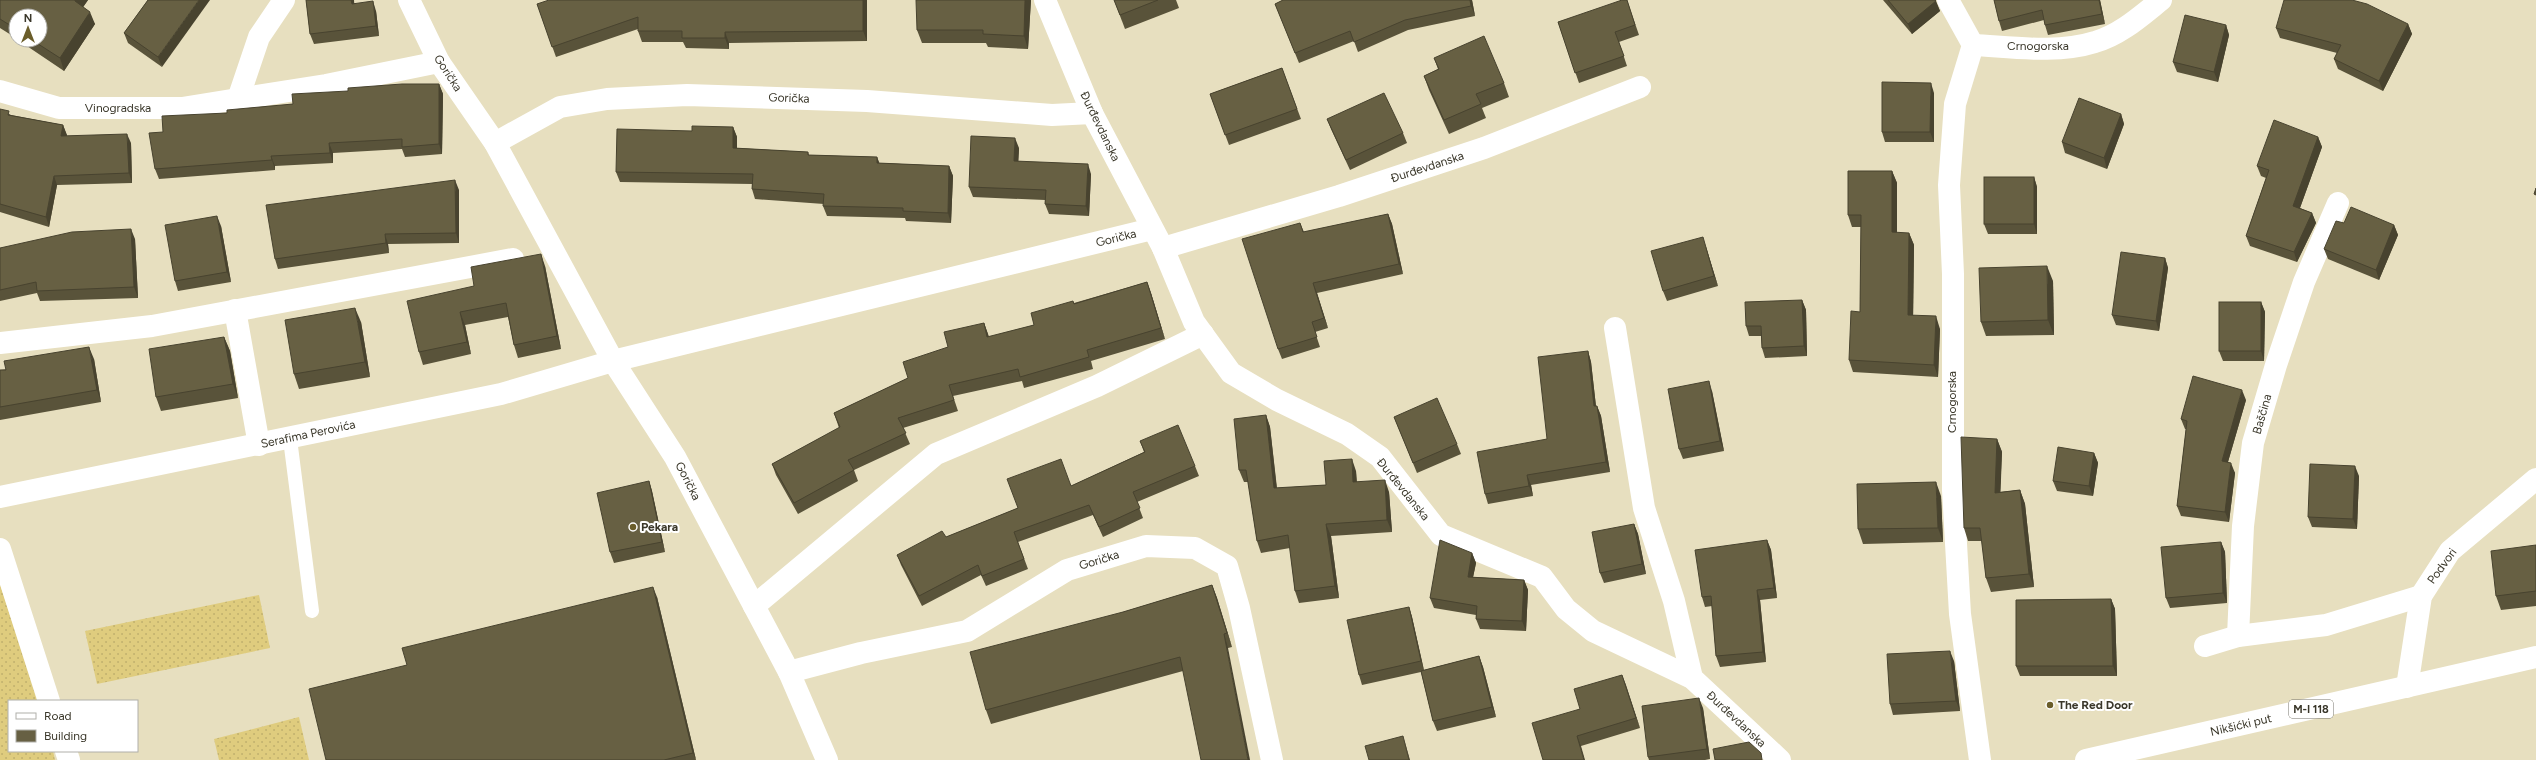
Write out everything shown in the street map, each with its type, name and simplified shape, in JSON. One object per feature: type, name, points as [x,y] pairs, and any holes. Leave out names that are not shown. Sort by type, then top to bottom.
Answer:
[{"type":"street","points":[[238,99],[259,37],[284,0]]},
{"type":"street","name":"Gorička","points":[[409,0],[440,62],[495,143],[613,361],[676,457],[789,672],[828,760]]},
{"type":"street","name":"Đurđevdanska","points":[[1045,0],[1092,112],[1163,248],[1194,322],[1232,373],[1277,400],[1347,434],[1380,457],[1441,535],[1542,577],[1566,609],[1593,631],[1692,678],[1780,760]]},
{"type":"street","points":[[1948,0],[1973,45]]},
{"type":"street","name":"Crnogorska","points":[[1980,760],[1960,614],[1953,497],[1953,274],[1949,186],[1955,104],[1973,45],[2064,48],[2095,42],[2128,26],[2161,0]]},
{"type":"street","name":"Vinogradska","points":[[0,91],[59,108],[182,108],[440,62]]},
{"type":"street","name":"Đurđevdanska","points":[[1163,248],[1339,196],[1484,148],[1640,87]]},
{"type":"street","name":"Gorička","points":[[495,143],[560,107],[607,99],[687,95],[867,101],[1052,115],[1092,112]]},
{"type":"street","name":"Baščina","points":[[2238,636],[2243,526],[2253,443],[2276,365],[2304,282],[2338,203]]},
{"type":"street","name":"Gorička","points":[[613,361],[1152,229]]},
{"type":"street","points":[[0,343],[152,326],[554,252]]},
{"type":"street","points":[[235,310],[259,445]]},
{"type":"street","points":[[1615,328],[1644,508],[1674,601],[1692,678]]},
{"type":"street","points":[[754,606],[936,454],[1097,386],[1203,334]]},
{"type":"street","name":"Serafima Perovića","points":[[0,497],[290,439],[500,394],[613,361]]},
{"type":"street","name":"Podvori","points":[[2407,687],[2420,596],[2450,551],[2536,479]]},
{"type":"street","name":"Gorička","points":[[789,672],[861,653],[967,631],[1074,567],[1146,546],[1195,548],[1227,566],[1240,608],[1272,760]]},
{"type":"street","points":[[0,549],[49,700]]},
{"type":"street","points":[[2205,646],[2238,636],[2326,625],[2420,596]]},
{"type":"street","name":"Nikšićki put","points":[[2086,760],[2536,657]]},
{"type":"lane","points":[[290,439],[312,610]]},
{"type":"shaded area","points":[[0,584],[37,700],[8,700],[8,752],[53,752],[55,760],[0,760]]},
{"type":"shaded area","points":[[259,595],[270,648],[97,684],[85,631]]},
{"type":"shaded area","points":[[299,717],[309,760],[219,760],[214,739]]},
{"type":"building","points":[[0,0],[75,0],[90,12],[60,58],[44,48],[48,48],[48,8],[8,8],[8,24],[0,19]]},
{"type":"building","points":[[148,0],[199,0],[158,57],[124,33]]},
{"type":"building","points":[[306,0],[351,0],[352,4],[373,1],[376,26],[310,34]]},
{"type":"building","points":[[549,0],[863,0],[863,31],[725,32],[725,38],[682,38],[682,31],[638,31],[638,17],[552,47],[537,4]]},
{"type":"building","points":[[916,0],[1025,0],[1024,36],[983,34],[983,30],[917,30]]},
{"type":"building","points":[[1114,0],[1158,0],[1120,15]]},
{"type":"building","points":[[1283,0],[1470,0],[1471,6],[1405,20],[1354,42],[1350,31],[1295,53],[1275,4]]},
{"type":"building","points":[[1622,0],[1627,0],[1635,25],[1615,32],[1624,56],[1575,73],[1558,22]]},
{"type":"building","points":[[1888,0],[1935,0],[1936,1],[1908,24]]},
{"type":"building","points":[[1994,0],[2099,0],[2102,14],[2045,25],[2042,10],[1999,21]]},
{"type":"building","points":[[2284,0],[2352,0],[2367,4],[2408,24],[2379,81],[2334,59],[2341,45],[2276,28]]},
{"type":"building","points":[[2185,15],[2226,25],[2214,72],[2173,62]]},
{"type":"building","points":[[1484,36],[1504,83],[1476,94],[1481,104],[1444,120],[1424,76],[1439,69],[1434,58]]},
{"type":"building","points":[[1282,68],[1297,109],[1225,135],[1210,94]]},
{"type":"building","points":[[1882,82],[1931,83],[1930,132],[1882,132]]},
{"type":"building","points":[[402,84],[439,84],[439,144],[402,147],[402,139],[329,143],[330,153],[271,156],[272,160],[155,169],[149,133],[163,132],[162,116],[227,113],[227,110],[293,104],[292,94],[348,91],[348,88]]},
{"type":"building","points":[[1384,93],[1403,133],[1346,160],[1327,119]]},
{"type":"building","points":[[2079,98],[2121,114],[2104,158],[2062,142]]},
{"type":"building","points":[[0,109],[9,111],[8,115],[63,125],[61,136],[127,134],[129,173],[54,176],[46,217],[0,204]]},
{"type":"building","points":[[2274,120],[2318,137],[2293,206],[2312,213],[2294,252],[2246,236],[2269,170],[2257,166]]},
{"type":"building","points":[[692,126],[733,127],[733,148],[808,152],[808,155],[877,157],[877,163],[949,166],[948,213],[903,211],[903,208],[823,206],[824,194],[752,189],[753,174],[616,172],[617,129],[692,131]]},
{"type":"building","points":[[971,136],[1015,138],[1014,161],[1088,164],[1086,206],[1045,204],[1046,190],[969,187]]},
{"type":"building","points":[[1848,171],[1892,171],[1892,232],[1909,233],[1908,315],[1936,316],[1934,365],[1849,360],[1851,311],[1860,312],[1861,215],[1848,215]]},
{"type":"building","points":[[1984,177],[2034,177],[2034,224],[1984,224]]},
{"type":"building","points":[[455,180],[456,233],[385,234],[386,243],[275,259],[266,205]]},
{"type":"building","points":[[2351,207],[2394,225],[2376,270],[2324,249],[2336,221],[2344,223]]},
{"type":"building","points":[[1388,214],[1399,264],[1313,283],[1324,318],[1312,322],[1317,337],[1278,349],[1242,239],[1300,223],[1303,232]]},
{"type":"building","points":[[217,216],[227,272],[175,281],[165,225]]},
{"type":"building","points":[[131,229],[134,287],[37,291],[36,282],[0,290],[0,248],[72,232]]},
{"type":"building","points":[[1703,237],[1714,276],[1663,291],[1651,251]]},
{"type":"building","points":[[2121,252],[2165,258],[2156,321],[2112,315]]},
{"type":"building","points":[[541,254],[557,336],[514,345],[506,303],[460,312],[467,342],[419,352],[407,301],[474,286],[471,267]]},
{"type":"building","points":[[2047,266],[2048,320],[1981,322],[1979,268]]},
{"type":"building","points":[[1147,282],[1161,328],[1087,350],[1089,357],[1020,377],[1018,369],[949,385],[954,400],[898,418],[906,433],[848,460],[854,470],[794,503],[772,464],[840,427],[834,413],[908,378],[903,362],[948,347],[944,332],[984,323],[987,337],[1034,325],[1031,313],[1073,301],[1074,304]]},
{"type":"building","points":[[1802,300],[1804,346],[1762,348],[1761,326],[1746,326],[1745,302]]},
{"type":"building","points":[[2219,302],[2261,302],[2261,351],[2219,351]]},
{"type":"building","points":[[355,308],[365,362],[294,374],[285,320]]},
{"type":"building","points":[[224,337],[233,384],[156,397],[149,349]]},
{"type":"building","points":[[89,347],[97,390],[0,407],[0,370],[6,370],[4,361]]},
{"type":"building","points":[[1588,351],[1594,406],[1597,406],[1606,462],[1527,475],[1529,486],[1485,494],[1477,452],[1547,439],[1538,357]]},
{"type":"building","points":[[2193,376],[2242,390],[2222,461],[2231,463],[2225,512],[2177,506],[2187,421],[2181,419]]},
{"type":"building","points":[[1709,381],[1720,441],[1679,449],[1668,389]]},
{"type":"building","points":[[1437,398],[1457,444],[1413,463],[1394,417]]},
{"type":"building","points":[[1266,415],[1274,488],[1326,485],[1324,461],[1337,460],[1352,459],[1353,482],[1385,480],[1387,520],[1326,524],[1335,586],[1295,591],[1288,535],[1257,541],[1246,470],[1239,470],[1234,419]]},
{"type":"building","points":[[1178,425],[1195,466],[1133,492],[1140,508],[1099,527],[1089,505],[1014,532],[1024,559],[982,576],[978,565],[919,596],[897,555],[942,531],[946,537],[1018,508],[1007,479],[1061,459],[1071,486],[1145,452],[1140,441]]},
{"type":"building","points":[[1961,437],[1997,439],[1995,493],[2020,490],[2029,574],[1986,578],[1980,528],[1964,528]]},
{"type":"building","points":[[2058,447],[2094,453],[2089,486],[2053,481]]},
{"type":"building","points":[[2310,464],[2355,466],[2353,519],[2308,517]]},
{"type":"building","name":"Pekara","points":[[649,481],[662,542],[610,552],[597,493]]},
{"type":"building","points":[[1936,482],[1938,528],[1858,529],[1857,484]]},
{"type":"building","points":[[1634,524],[1642,564],[1600,573],[1592,532]]},
{"type":"building","points":[[1440,540],[1472,553],[1468,577],[1524,580],[1522,621],[1476,619],[1477,606],[1430,598]]},
{"type":"building","points":[[1767,540],[1774,588],[1757,590],[1763,652],[1716,656],[1711,596],[1702,597],[1695,550]]},
{"type":"building","points":[[2221,542],[2223,593],[2166,598],[2161,547]]},
{"type":"building","points":[[2536,545],[2536,591],[2496,596],[2491,551]]},
{"type":"building","points":[[1212,585],[1227,633],[1224,634],[1248,760],[1201,760],[1180,657],[986,710],[970,652],[1123,612]]},
{"type":"building","points":[[653,587],[693,753],[664,760],[326,760],[309,689],[407,665],[402,648]]},
{"type":"building","points":[[2111,599],[2113,666],[2016,666],[2016,600]]},
{"type":"building","points":[[1409,607],[1421,661],[1359,675],[1347,620]]},
{"type":"building","points":[[1950,651],[1956,701],[1890,704],[1887,654]]},
{"type":"building","points":[[1479,656],[1492,707],[1433,721],[1421,671]]},
{"type":"building","points":[[1622,675],[1636,718],[1577,736],[1584,760],[1543,760],[1532,723],[1580,709],[1574,689]]},
{"type":"building","points":[[1699,698],[1707,749],[1648,757],[1642,706]]},
{"type":"building","points":[[1403,736],[1409,760],[1369,760],[1365,746]]},
{"type":"building","points":[[1749,742],[1761,753],[1762,760],[1715,760],[1713,749]]},
{"type":"place","name":"Pekara","points":[[633,527]]},
{"type":"place","name":"The Red Door","points":[[2050,705]]}]
